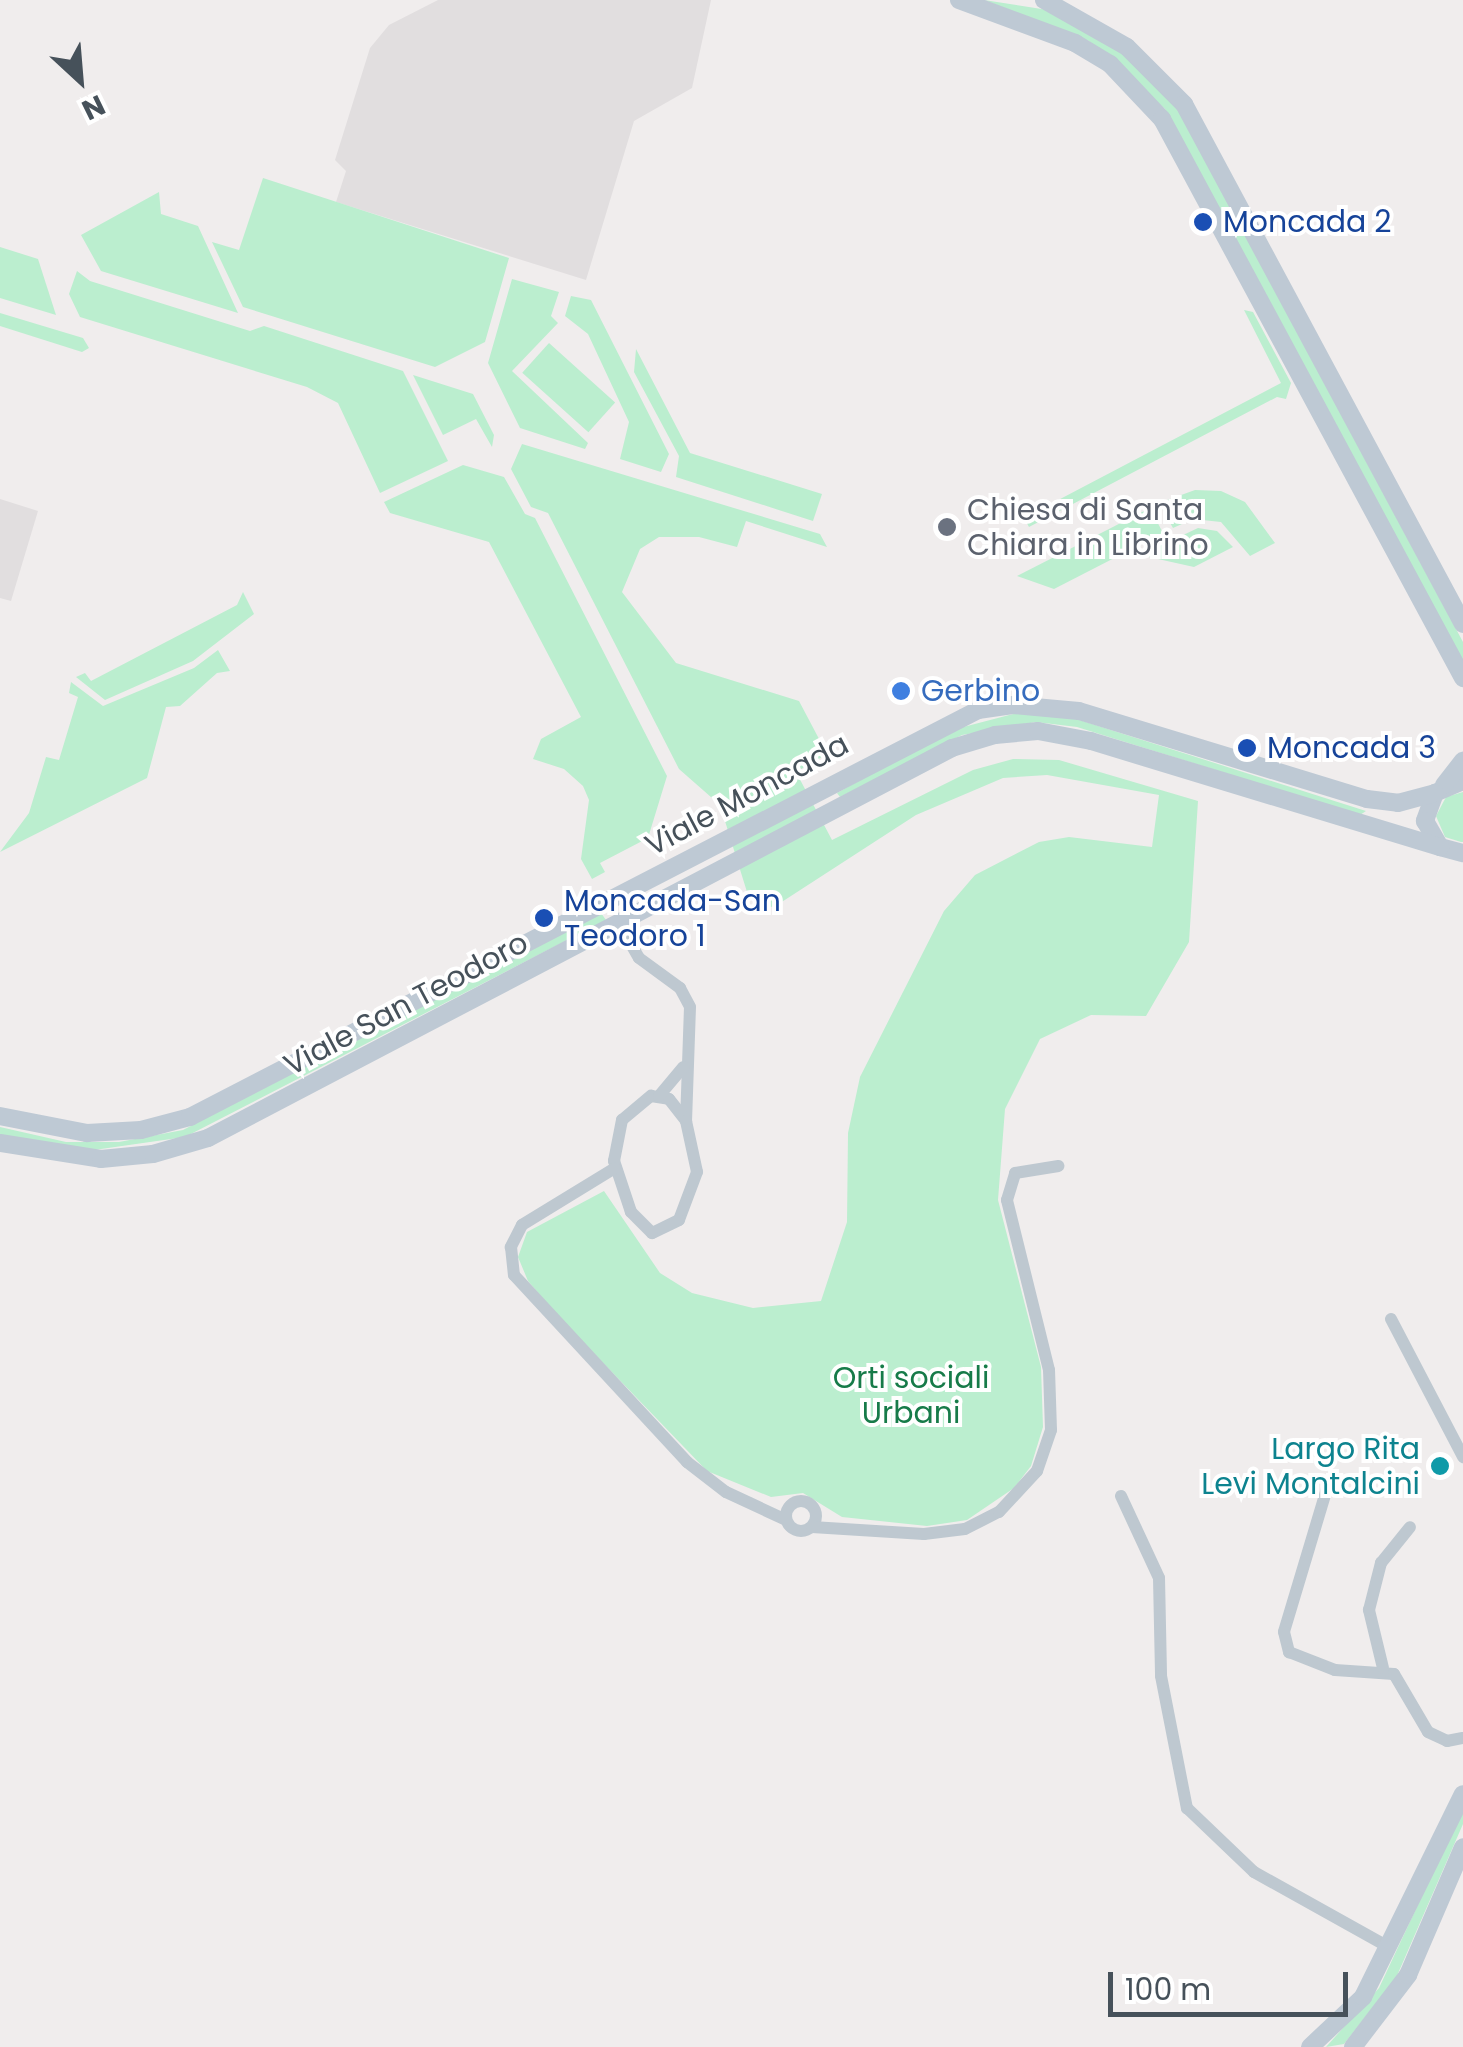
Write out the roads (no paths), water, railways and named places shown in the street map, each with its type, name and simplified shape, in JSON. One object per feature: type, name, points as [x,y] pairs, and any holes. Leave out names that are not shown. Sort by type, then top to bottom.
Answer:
[{"type":"main road","points":[[959,0],[1075,44],[1110,64],[1160,116],[1463,678]]},
{"type":"main road","points":[[1044,0],[1128,47],[1184,104],[1463,624]]},
{"type":"main road","name":"Viale Moncada","points":[[0,1116],[87,1133],[141,1130],[190,1117],[949,720],[1013,705],[1079,712],[1368,799],[1398,803],[1447,787]]},
{"type":"main road","name":"Viale San Teodoro","points":[[0,1143],[101,1160],[194,1143],[952,748],[1038,731],[1091,741],[1462,853]]},
{"type":"main road","points":[[1440,847],[1425,821],[1463,762]]},
{"type":"main road","points":[[660,872],[672,895]]},
{"type":"main road","points":[[606,901],[619,923]]},
{"type":"main road","points":[[1310,2047],[1363,1998],[1463,1794]]},
{"type":"main road","points":[[1353,2047],[1408,1975],[1463,1847]]},
{"type":"street","points":[[619,923],[639,958],[686,996],[686,1121],[696,1172],[679,1220],[664,1231],[645,1230],[621,1191],[615,1168],[622,1120],[639,1100],[659,1096],[684,1064]]},
{"type":"street","points":[[659,1096],[686,1121]]},
{"type":"street","points":[[615,1168],[586,1190],[522,1224],[511,1247],[514,1275],[688,1462],[718,1487],[757,1502],[796,1530],[812,1526],[854,1527],[924,1534],[965,1529],[999,1512],[1037,1471],[1051,1430],[1049,1370],[1007,1200],[1015,1172],[1058,1166]]},
{"type":"street","points":[[586,1190],[621,1191]]},
{"type":"street","points":[[1390,1318],[1463,1458]]},
{"type":"street","points":[[1328,1485],[1285,1645],[1294,1659],[1335,1670],[1383,1668],[1401,1680],[1428,1732],[1447,1741],[1463,1738]]},
{"type":"street","points":[[1121,1496],[1159,1578],[1159,1664],[1187,1808],[1254,1872],[1390,1946]]},
{"type":"street","points":[[757,1502],[797,1501],[854,1527]]},
{"type":"street","points":[[786,1520],[797,1501]]},
{"type":"street","points":[[812,1526],[816,1512]]},
{"type":"street","points":[[1383,1668],[1369,1610],[1382,1562],[1410,1526]]},
{"type":"place","name":"Moncada 2","points":[[1203,222]]},
{"type":"place","name":"Chiesa di Santa Chiara in Librino","points":[[947,527]]},
{"type":"place","name":"Gerbino","points":[[901,691]]},
{"type":"place","name":"Moncada 3","points":[[1247,748]]},
{"type":"place","name":"Moncada-San Teodoro 1","points":[[544,918]]},
{"type":"place","name":"Largo Rita Levi Montalcini","points":[[1440,1466]]},
{"type":"park label","name":"Orti sociali Urbani","points":[[911,1395]]}]
